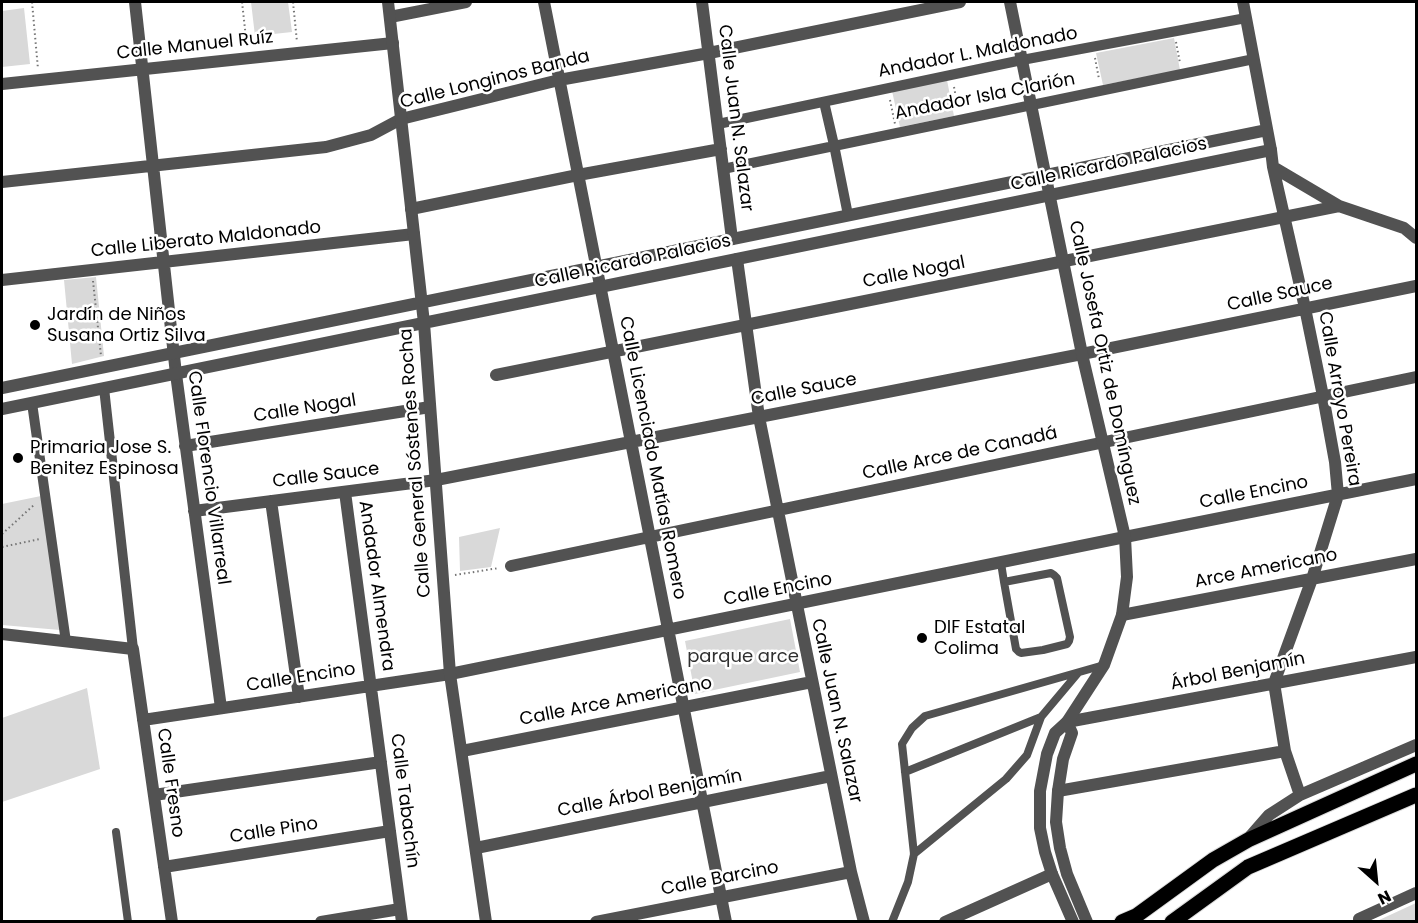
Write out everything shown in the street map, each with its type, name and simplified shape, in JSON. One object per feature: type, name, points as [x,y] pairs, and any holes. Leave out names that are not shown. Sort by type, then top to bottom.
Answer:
[{"type":"main road","points":[[1122,921],[1136,916],[1213,860],[1248,840],[1416,764]]},
{"type":"main road","points":[[1172,921],[1248,867],[1416,795]]},
{"type":"street","name":"Calle Florencio Villarreal","points":[[135,2],[173,353],[221,708]]},
{"type":"street","name":"Calle General Sóstenes Rocha","points":[[388,2],[424,323],[450,674],[486,921]]},
{"type":"street","points":[[390,16],[466,2]]},
{"type":"street","name":"Calle Licenciado Matías Romero","points":[[544,2],[726,921]]},
{"type":"street","name":"Calle Juan N. Salazar","points":[[702,2],[732,239]]},
{"type":"street","name":"Calle Longinos Banda","points":[[2,182],[326,147],[371,135],[401,119],[559,80],[709,53],[960,2]]},
{"type":"street","name":"Calle Josefa Ortiz de Domínguez","points":[[1010,2],[1082,354],[1125,537],[1127,577],[1122,615],[1104,665],[1067,722],[1055,733],[1047,754],[1040,791],[1040,828],[1045,852],[1073,921]]},
{"type":"street","name":"Calle Arroyo Pereira","points":[[1243,2],[1284,217],[1323,396],[1335,462],[1338,495],[1312,579],[1274,683],[1285,751],[1300,795]]},
{"type":"street","name":"Andador L. Maldonado","points":[[718,124],[1022,60],[1246,18]]},
{"type":"street","name":"Calle Manuel Ruíz","points":[[2,84],[393,44]]},
{"type":"street","name":"Andador Isla Clarión","points":[[723,169],[1254,59]]},
{"type":"street","points":[[824,102],[848,215]]},
{"type":"street","name":"Calle Ricardo Palacios","points":[[2,388],[1267,130]]},
{"type":"street","points":[[411,209],[721,149]]},
{"type":"street","name":"Calle Ricardo Palacios","points":[[2,409],[1271,150]]},
{"type":"street","points":[[1274,167],[1339,206],[1404,228],[1416,238]]},
{"type":"street","name":"Calle Nogal","points":[[496,375],[1339,206]]},
{"type":"street","name":"Calle Liberato Maldonado","points":[[2,280],[414,234]]},
{"type":"street","name":"Calle Juan N. Salazar","points":[[736,259],[759,417],[851,873],[864,921]]},
{"type":"street","name":"Calle Sauce","points":[[194,511],[436,480],[1082,354],[1416,286]]},
{"type":"street","name":"Calle Arce de Canadá","points":[[511,566],[1416,377]]},
{"type":"street","points":[[2,634],[133,649],[104,388]]},
{"type":"street","points":[[32,403],[66,642]]},
{"type":"street","name":"Calle Nogal","points":[[185,446],[430,407]]},
{"type":"street","name":"Calle Encino","points":[[143,720],[450,674],[1416,480]]},
{"type":"street","name":"Andador Almendra","points":[[345,492],[371,686]]},
{"type":"street","points":[[272,501],[299,697]]},
{"type":"street","name":"Arce Americano","points":[[1122,615],[1416,559]]},
{"type":"street","name":"Calle Fresno","points":[[133,649],[172,921]]},
{"type":"street","name":"Árbol Benjamín","points":[[1067,722],[1416,657]]},
{"type":"street","name":"Calle Arce Americano","points":[[462,751],[812,682]]},
{"type":"street","name":"Calle Tabachín","points":[[371,686],[401,915]]},
{"type":"street","points":[[1067,722],[1072,733],[1063,759],[1056,822],[1067,874],[1088,921]]},
{"type":"street","points":[[1248,840],[1269,815],[1300,795],[1416,745]]},
{"type":"street","points":[[1058,791],[1285,751]]},
{"type":"street","points":[[154,795],[381,762]]},
{"type":"street","name":"Calle Árbol Benjamín","points":[[476,848],[831,776]]},
{"type":"street","name":"Calle Pino","points":[[164,867],[390,831]]},
{"type":"street","name":"Calle Barcino","points":[[596,921],[851,873]]},
{"type":"street","points":[[945,921],[1052,874]]},
{"type":"street","points":[[1360,921],[1359,919],[1416,893]]},
{"type":"street","points":[[321,921],[401,915]]},
{"type":"lane","points":[[1001,563],[1004,582],[1016,649],[1022,653],[1067,644],[1070,637],[1057,578],[1054,575],[1051,573],[1004,582]]},
{"type":"lane","points":[[891,921],[908,882],[914,854],[902,744],[912,728],[925,716],[1104,665]]},
{"type":"lane","points":[[914,854],[1006,779],[1027,755],[1041,717],[1079,672]]},
{"type":"lane","points":[[905,772],[1041,717]]},
{"type":"lane","points":[[116,832],[128,921]]},
{"type":"path","points":[[32,2],[40,80]]},
{"type":"path","points":[[242,2],[248,58]]},
{"type":"path","points":[[293,2],[298,53]]},
{"type":"path","points":[[1174,32],[1183,74]]},
{"type":"path","points":[[1093,47],[1102,91]]},
{"type":"path","points":[[951,75],[960,119]]},
{"type":"path","points":[[888,88],[897,132]]},
{"type":"path","points":[[92,271],[102,368]]},
{"type":"path","points":[[2,534],[46,496]]},
{"type":"path","points":[[2,547],[51,536]]},
{"type":"path","points":[[443,577],[511,566]]},
{"type":"green space","points":[[251,2],[288,2],[292,32],[255,36]]},
{"type":"green space","points":[[24,8],[30,64],[2,67],[2,11]]},
{"type":"green space","points":[[1174,38],[1180,70],[1103,85],[1096,53]]},
{"type":"green space","points":[[947,80],[954,116],[900,127],[892,91]]},
{"type":"green space","points":[[96,277],[104,356],[72,364],[64,280]]},
{"type":"green space","points":[[41,496],[60,630],[2,625],[2,504]]},
{"type":"green space","points":[[500,528],[491,567],[460,571],[459,537]]},
{"type":"green space","name":"parque arce","points":[[790,619],[800,672],[695,694],[685,641]]},
{"type":"green space","points":[[87,688],[100,769],[2,802],[2,718]]},
{"type":"green space","points":[[1416,903],[1416,921],[1377,921]]},
{"type":"place","name":"Jardín de Niños Susana Ortiz Silva","points":[[35,325]]},
{"type":"place","name":"Primaria Jose S. Benitez Espinosa","points":[[18,458]]},
{"type":"place","name":"DIF Estatal Colima","points":[[922,638]]}]
